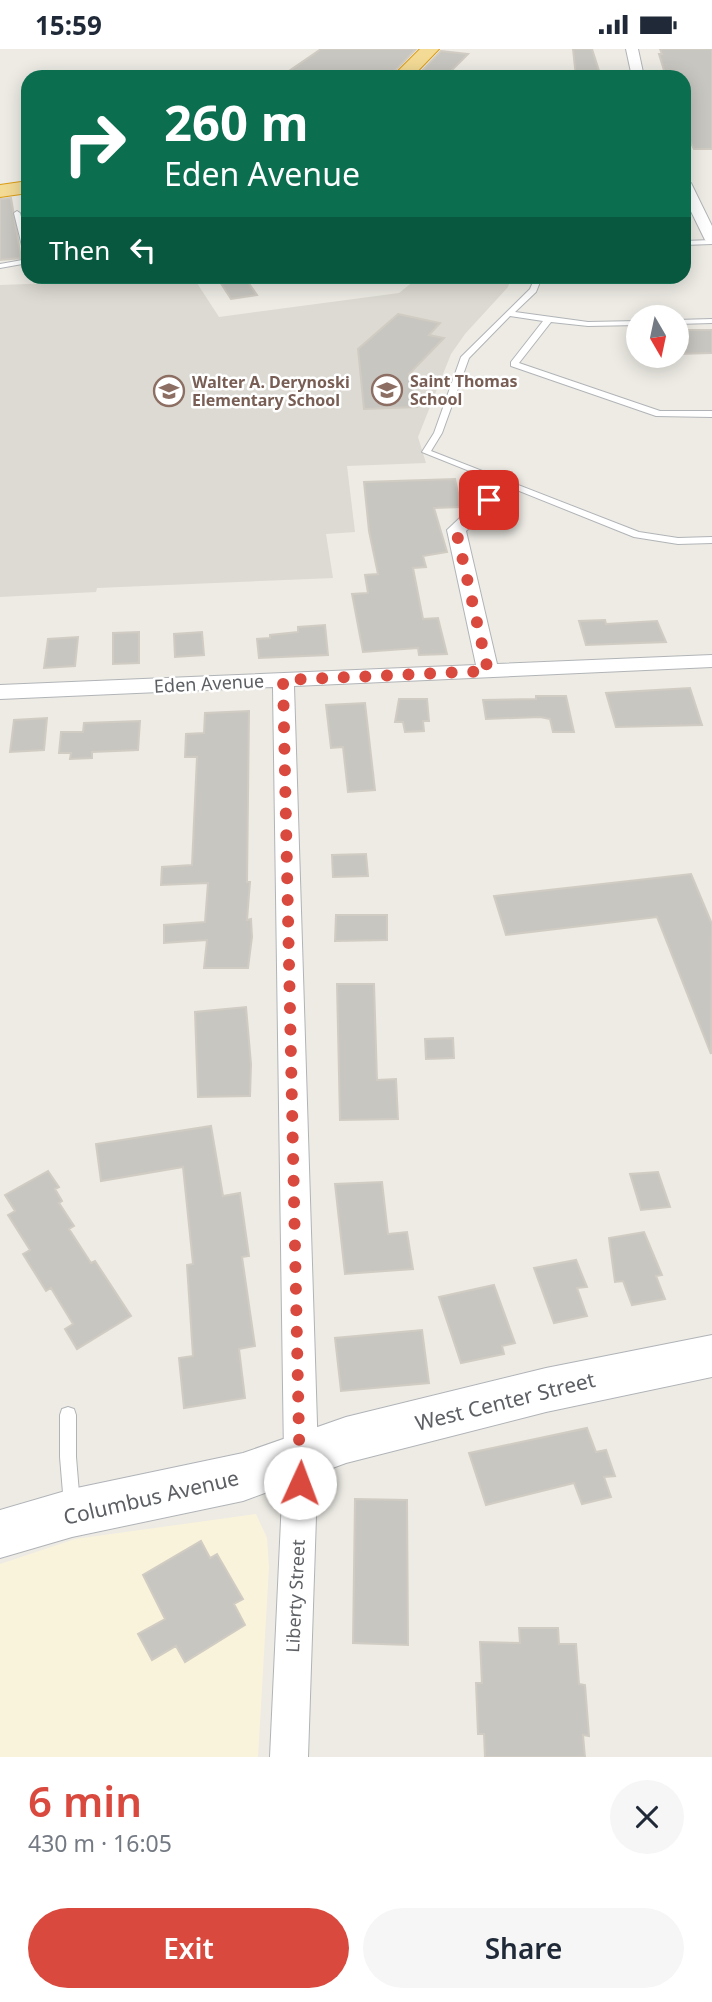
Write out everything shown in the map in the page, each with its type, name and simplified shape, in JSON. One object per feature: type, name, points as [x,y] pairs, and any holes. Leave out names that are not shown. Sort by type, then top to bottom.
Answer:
[{"type":"highway","points":[[408,70],[430,49]]},
{"type":"highway","points":[[0,191],[21,188]]},
{"type":"street","points":[[632,49],[636,70]]},
{"type":"street","points":[[691,198],[712,241]]},
{"type":"street","points":[[488,671],[456,530],[506,484]]},
{"type":"street","name":"Eden Avenue","points":[[0,692],[712,661]]},
{"type":"street","name":"Liberty Street","points":[[283,680],[301,1456],[289,1757]]},
{"type":"street","name":"West Center Street","points":[[301,1456],[346,1440],[546,1389],[712,1356]]},
{"type":"street","name":"Columbus Avenue","points":[[0,1534],[72,1513],[243,1477],[301,1456]]},
{"type":"lane","points":[[17,213],[21,228]]},
{"type":"lane","points":[[691,242],[712,241]]},
{"type":"lane","points":[[0,266],[21,262]]},
{"type":"lane","points":[[535,284],[533,290],[465,356],[438,433],[426,452],[637,534],[678,541],[712,540]]},
{"type":"lane","points":[[509,314],[588,324],[626,323]]},
{"type":"lane","points":[[548,320],[514,364],[659,414],[712,414]]},
{"type":"lane","points":[[690,322],[712,321]]},
{"type":"lane","points":[[68,1415],[72,1513]]},
{"type":"shaded area","name":"Walter A. Derynoski Elementary School","points":[[198,284],[219,317],[399,293],[410,284],[509,284],[451,354],[418,437],[426,463],[347,466],[355,532],[326,534],[333,578],[97,588],[96,592],[0,597],[0,285]]},
{"type":"shaded area","points":[[256,1514],[267,1538],[269,1567],[258,1757],[0,1757],[0,1564],[75,1539]]},
{"type":"building","points":[[321,49],[416,49],[396,70],[290,70]]},
{"type":"building","points":[[573,49],[592,49],[599,70],[575,70]]},
{"type":"building","points":[[660,49],[712,49],[712,149],[694,149],[691,143],[691,70],[664,70],[659,54],[662,54]]},
{"type":"building","points":[[441,51],[468,54],[452,70],[423,70]]},
{"type":"building","points":[[11,198],[21,258],[0,260],[0,199]]},
{"type":"building","points":[[221,284],[249,284],[257,295],[231,299]]},
{"type":"building","points":[[398,314],[440,323],[429,335],[444,338],[409,374],[417,407],[364,409],[358,349]]},
{"type":"building","points":[[690,330],[712,330],[712,353],[690,354]]},
{"type":"building","points":[[455,479],[461,507],[434,508],[447,552],[423,556],[426,567],[413,568],[423,619],[438,618],[447,654],[419,655],[418,648],[363,652],[352,594],[368,593],[365,575],[378,574],[369,531],[364,482]]},
{"type":"building","points":[[605,620],[606,624],[657,621],[666,642],[586,645],[579,621]]},
{"type":"building","points":[[325,625],[328,655],[259,658],[257,639],[298,632],[298,627]]},
{"type":"building","points":[[139,632],[139,663],[113,664],[113,633]]},
{"type":"building","points":[[202,632],[204,655],[175,657],[174,634]]},
{"type":"building","points":[[78,637],[75,666],[44,668],[48,639]]},
{"type":"building","points":[[690,688],[702,725],[616,727],[606,693]]},
{"type":"building","points":[[536,696],[566,696],[574,732],[553,732],[550,719],[540,717],[486,719],[483,700],[536,699]]},
{"type":"building","points":[[399,699],[427,699],[429,721],[423,721],[424,731],[405,732],[403,722],[395,722]]},
{"type":"building","points":[[365,703],[375,790],[348,792],[343,747],[331,748],[326,705]]},
{"type":"building","points":[[249,711],[247,882],[250,882],[247,920],[251,919],[252,937],[248,968],[204,968],[207,940],[164,943],[164,925],[205,922],[208,883],[161,885],[162,867],[192,865],[197,757],[185,757],[186,734],[204,733],[205,713]]},
{"type":"building","points":[[47,718],[44,750],[10,752],[14,720]]},
{"type":"building","points":[[140,721],[138,750],[92,752],[92,758],[70,759],[71,753],[59,753],[61,732],[83,732],[84,723]]},
{"type":"building","points":[[366,854],[368,876],[333,877],[332,855]]},
{"type":"building","points":[[691,874],[712,924],[711,1054],[657,917],[506,935],[494,896]]},
{"type":"building","points":[[336,915],[387,915],[387,940],[335,941]]},
{"type":"building","points":[[337,984],[374,984],[377,1080],[396,1079],[398,1119],[340,1120]]},
{"type":"building","points":[[246,1007],[251,1064],[250,1096],[198,1097],[195,1012]]},
{"type":"building","points":[[453,1038],[454,1058],[426,1059],[425,1039]]},
{"type":"building","points":[[211,1126],[223,1196],[240,1193],[249,1256],[242,1257],[255,1346],[239,1349],[245,1398],[184,1408],[179,1358],[193,1356],[187,1265],[193,1264],[183,1167],[101,1181],[96,1144]]},
{"type":"building","points":[[48,1171],[59,1187],[55,1189],[62,1201],[59,1203],[74,1226],[69,1229],[91,1263],[95,1261],[131,1316],[77,1349],[65,1329],[73,1324],[51,1288],[46,1291],[23,1254],[30,1250],[8,1215],[15,1211],[5,1195]]},
{"type":"building","points":[[658,1172],[670,1207],[641,1210],[630,1174]]},
{"type":"building","points":[[382,1182],[388,1234],[407,1232],[413,1269],[345,1274],[335,1184]]},
{"type":"building","points":[[644,1232],[662,1275],[656,1276],[665,1299],[632,1305],[623,1281],[615,1282],[609,1238]]},
{"type":"building","points":[[576,1260],[587,1287],[577,1288],[587,1316],[554,1323],[534,1268]]},
{"type":"building","points":[[494,1285],[515,1343],[502,1346],[504,1354],[461,1363],[439,1297]]},
{"type":"building","points":[[422,1330],[429,1383],[341,1391],[335,1338]]},
{"type":"building","points":[[587,1428],[596,1452],[606,1450],[615,1476],[604,1477],[611,1497],[582,1504],[574,1483],[486,1505],[469,1453]]},
{"type":"building","points":[[355,1499],[407,1500],[408,1645],[353,1643]]},
{"type":"building","points":[[201,1541],[210,1558],[217,1554],[243,1599],[234,1604],[245,1625],[185,1662],[176,1646],[152,1660],[138,1634],[165,1619],[143,1575]]},
{"type":"building","points":[[519,1628],[558,1628],[559,1644],[576,1644],[579,1684],[585,1685],[589,1736],[583,1735],[585,1757],[485,1757],[484,1734],[478,1734],[476,1683],[482,1683],[480,1642],[520,1643]]},
{"type":"place","name":"Saint Thomas School","points":[[387,390]]},
{"type":"place","name":"Walter A. Derynoski Elementary School","points":[[169,391]]},
{"type":"route","points":[[300,1483],[283,680],[488,671],[456,530],[489,500]]}]
